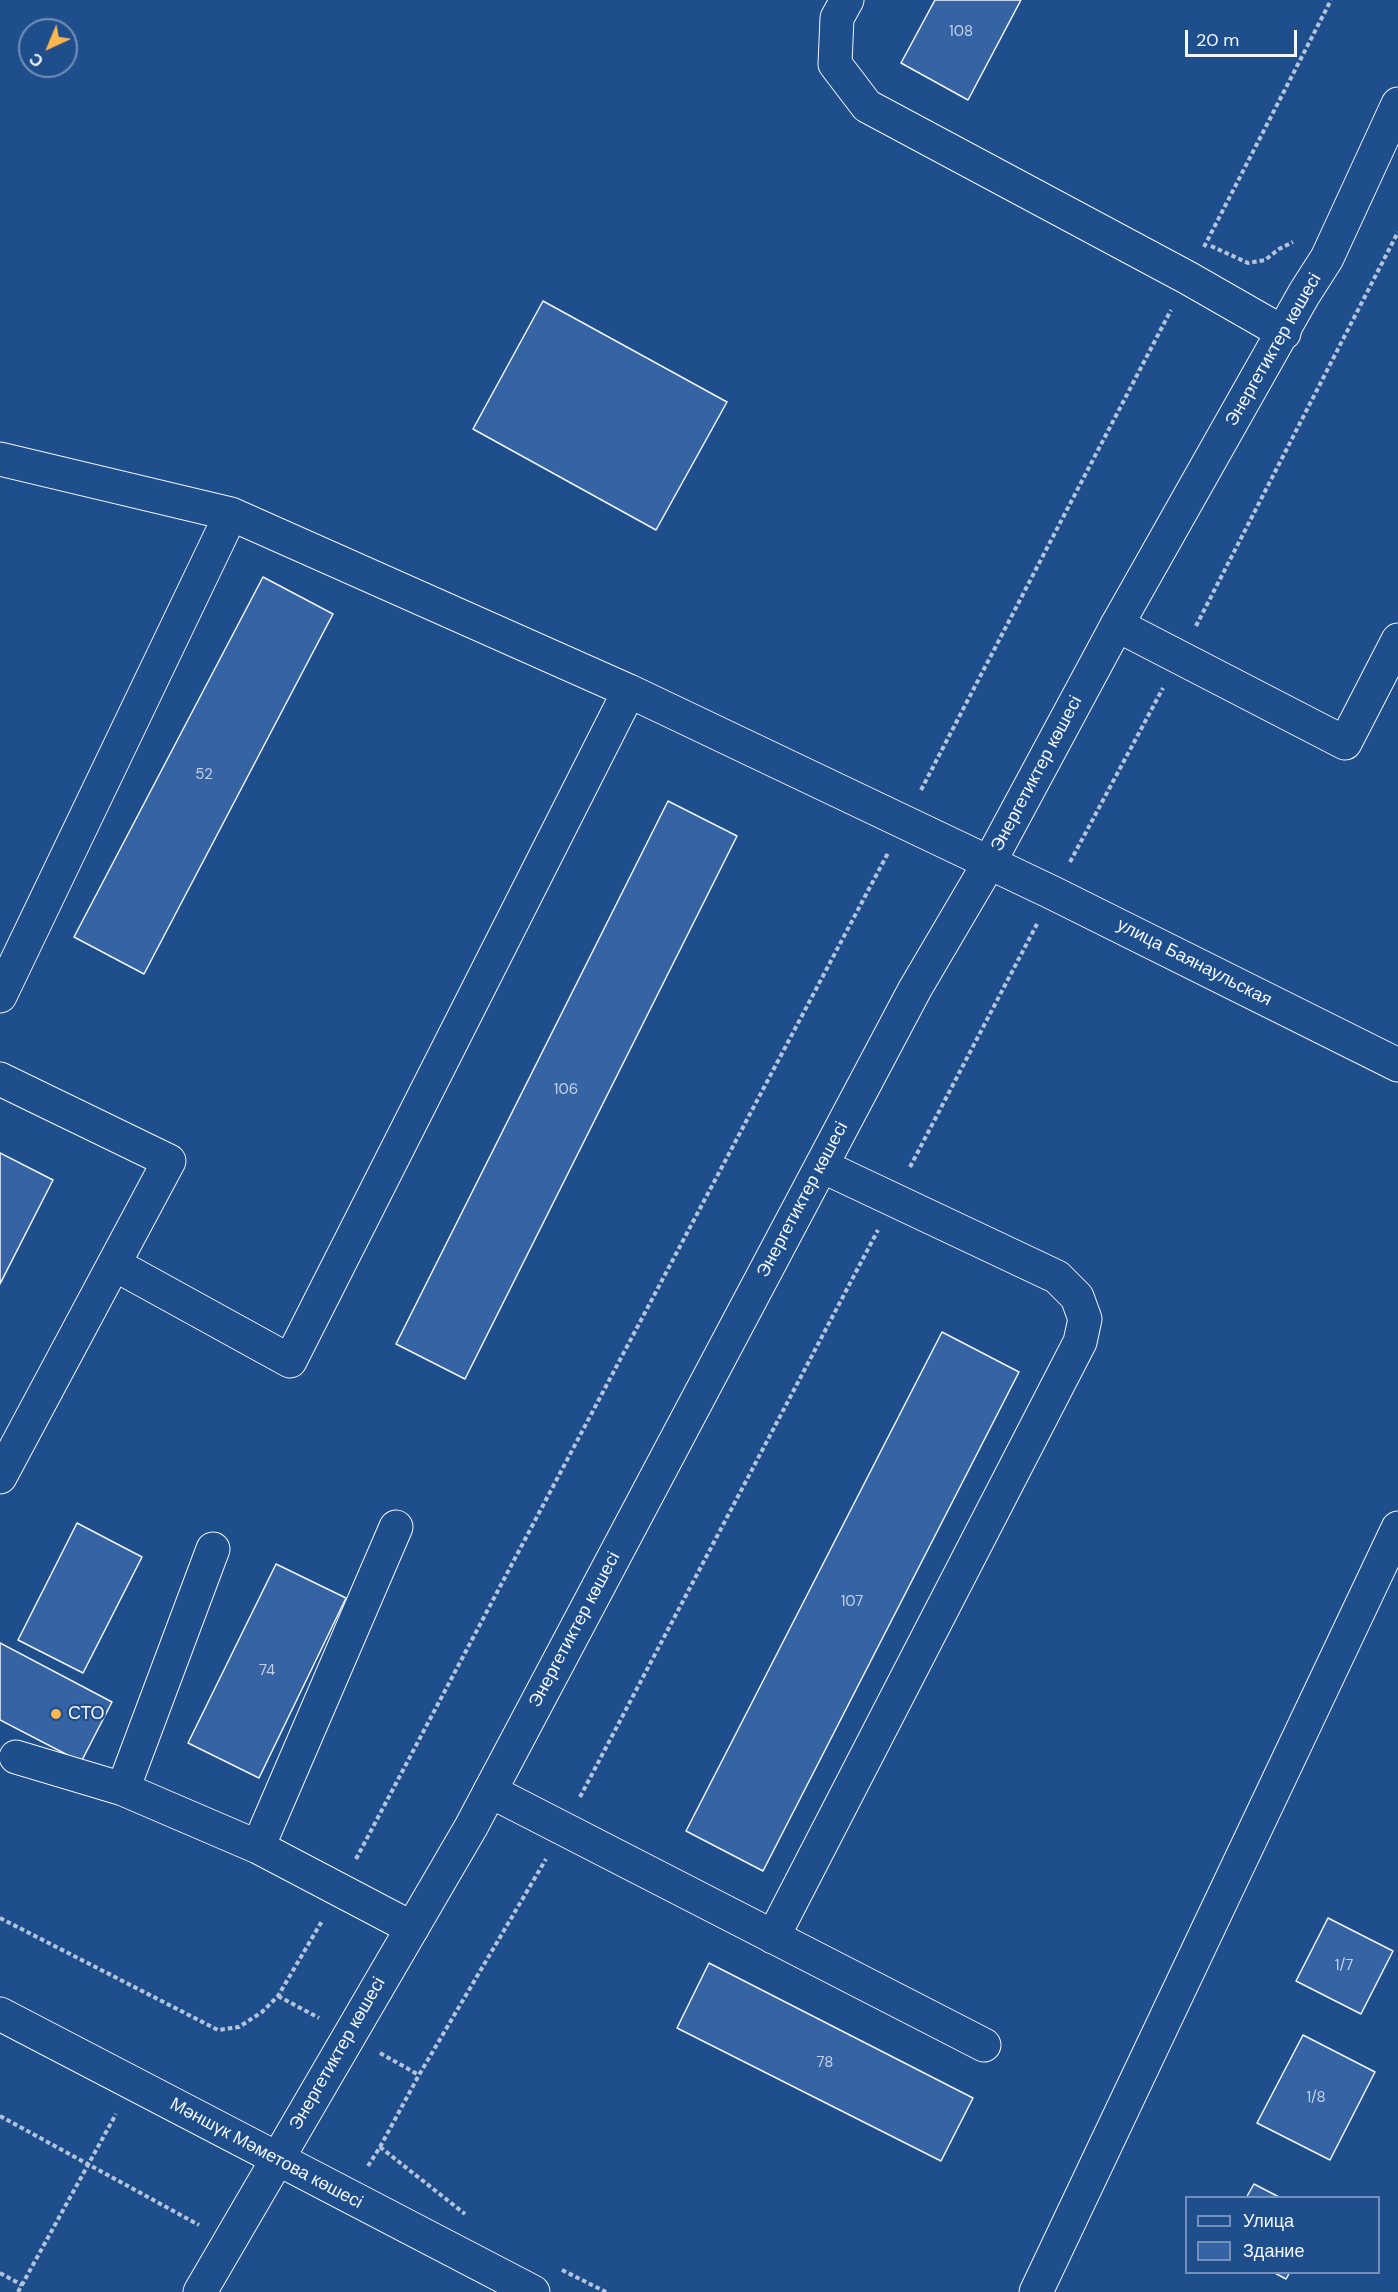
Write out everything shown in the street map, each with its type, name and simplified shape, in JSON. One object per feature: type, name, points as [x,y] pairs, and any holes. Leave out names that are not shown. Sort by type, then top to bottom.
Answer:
[{"type":"street","points":[[848,0],[837,18],[835,64],[867,106],[1188,278],[1284,333]]},
{"type":"street","name":"Энергетиктер көшесі","points":[[200,2292],[490,1791],[915,990],[989,863],[1118,625],[1304,294],[1327,258],[1398,104]]},
{"type":"street","name":"улица Баянаульская","points":[[0,459],[231,514],[629,691],[1053,893],[1398,1065]]},
{"type":"street","points":[[0,996],[231,514]]},
{"type":"street","points":[[1118,625],[1346,743],[1398,640]]},
{"type":"street","points":[[114,1264],[290,1361],[629,691]]},
{"type":"street","points":[[0,1079],[169,1161],[0,1477]]},
{"type":"street","points":[[773,1937],[1080,1342],[1085,1319],[1077,1297],[1057,1277],[822,1166]]},
{"type":"street","points":[[258,1847],[396,1527]]},
{"type":"street","points":[[1036,2292],[1398,1528]]},
{"type":"street","points":[[123,1789],[213,1549]]},
{"type":"street","points":[[16,1757],[123,1789],[258,1847],[412,1928]]},
{"type":"street","points":[[490,1791],[984,2045]]},
{"type":"street","name":"Мәншүк Мәметова көшесі","points":[[0,2014],[533,2292]]},
{"type":"path","points":[[0,1918],[218,2030],[239,2027],[262,2012],[278,1996],[339,1890],[905,822],[1331,0]]},
{"type":"path","points":[[1196,239],[1248,263],[1265,260],[1293,241]]},
{"type":"path","points":[[18,2292],[133,2084]]},
{"type":"path","points":[[0,2116],[229,2242]]},
{"type":"path","points":[[380,2147],[465,2214]]},
{"type":"path","points":[[554,2266],[606,2292]]},
{"type":"path","points":[[0,2273],[22,2285]]},
{"type":"building","points":[[935,0],[1021,0],[968,100],[901,63]]},
{"type":"building","points":[[543,301],[727,402],[656,530],[473,429]]},
{"type":"building","points":[[263,577],[333,614],[144,974],[74,937]]},
{"type":"building","points":[[668,801],[737,836],[465,1379],[396,1344]]},
{"type":"building","points":[[0,1153],[53,1180],[0,1284]]},
{"type":"building","points":[[942,1332],[1019,1372],[763,1871],[686,1831]]},
{"type":"building","points":[[77,1523],[142,1557],[83,1673],[18,1640]]},
{"type":"building","points":[[276,1564],[346,1598],[259,1778],[188,1743]]},
{"type":"building","points":[[0,1643],[112,1702],[81,1762],[0,1720]]},
{"type":"building","points":[[1328,1918],[1393,1951],[1361,2014],[1296,1981]]},
{"type":"building","points":[[709,1963],[973,2098],[941,2161],[677,2028]]},
{"type":"building","points":[[1303,2035],[1375,2072],[1330,2160],[1257,2123]]},
{"type":"building","points":[[1254,2184],[1277,2196],[1247,2196]]},
{"type":"building","points":[[1277,2274],[1289,2274],[1286,2279]]},
{"type":"place","name":"СТО","points":[[56,1714]]}]
